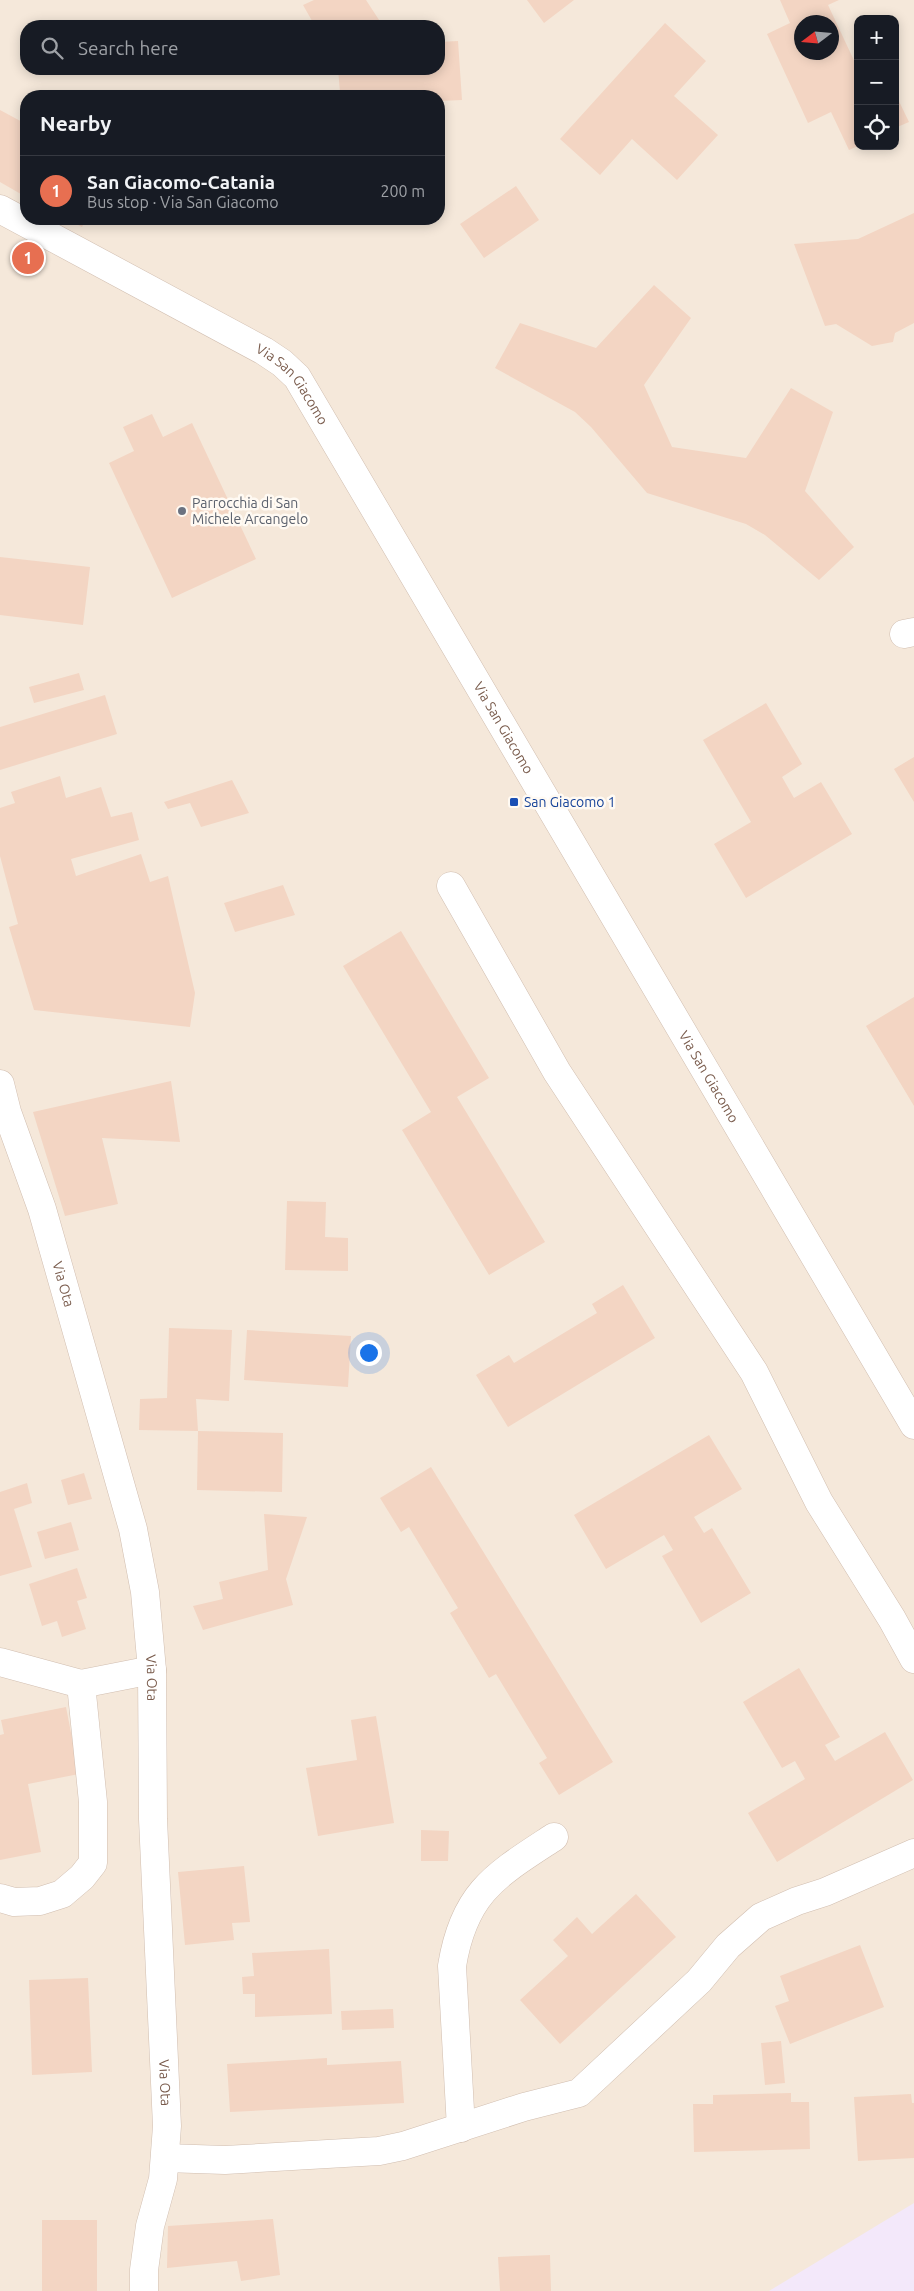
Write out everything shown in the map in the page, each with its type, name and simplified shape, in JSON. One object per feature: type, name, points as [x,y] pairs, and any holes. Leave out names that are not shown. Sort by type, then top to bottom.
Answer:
[{"type":"street","name":"Via San Giacomo","points":[[0,210],[20,221]]},
{"type":"street","name":"Via San Giacomo","points":[[28,225],[264,351],[282,363],[297,377],[914,1425]]},
{"type":"street","points":[[451,886],[557,1072],[754,1372],[819,1502],[892,1619],[914,1659]]},
{"type":"street","name":"Via Ota","points":[[0,1084],[7,1112],[42,1209],[133,1529],[145,1592],[152,1670],[153,1819],[168,2126],[163,2179],[150,2226],[144,2270],[144,2291]]},
{"type":"street","points":[[0,1662],[81,1684],[152,1670]]},
{"type":"street","points":[[0,1898],[14,1902],[40,1901],[62,1894],[82,1877],[94,1863],[93,1802],[81,1684]]},
{"type":"street","points":[[461,2128],[452,1966],[456,1941],[467,1913],[500,1872],[554,1836]]},
{"type":"street","points":[[164,2158],[225,2160],[379,2151],[403,2146],[579,2093],[699,1981],[728,1946],[761,1917],[796,1901],[825,1892],[914,1853]]},
{"type":"shaded area","points":[[0,0],[914,0],[914,2291],[0,2291]]},
{"type":"shaded area","points":[[914,2203],[914,2291],[769,2291]]},
{"type":"building","points":[[314,0],[366,0],[379,20],[312,20],[303,5]]},
{"type":"building","points":[[527,0],[574,0],[544,23]]},
{"type":"building","points":[[780,0],[839,0],[828,5],[833,15],[794,15],[794,60],[839,60],[839,28],[854,60],[854,148],[849,150],[831,112],[808,123],[767,34],[790,23]]},
{"type":"building","points":[[665,23],[706,61],[674,96],[718,135],[677,180],[632,139],[600,175],[560,139]]},
{"type":"building","points":[[458,41],[462,100],[445,101],[445,90],[340,90],[339,75],[445,75],[445,42]]},
{"type":"building","points":[[899,101],[909,122],[899,126]]},
{"type":"building","points":[[0,110],[20,121],[20,194],[0,182]]},
{"type":"building","points":[[516,186],[539,220],[484,258],[460,224]]},
{"type":"building","points":[[914,213],[914,323],[895,333],[893,342],[872,346],[836,324],[825,326],[794,244],[858,239]]},
{"type":"building","points":[[654,285],[691,318],[644,385],[672,447],[746,458],[791,388],[833,412],[805,491],[854,547],[819,580],[765,535],[746,524],[647,493],[591,427],[575,412],[495,368],[520,323],[596,348]]},
{"type":"building","name":"Parrocchia di San Michele Arcangelo","points":[[152,414],[163,437],[192,423],[256,559],[172,598],[109,463],[134,451],[123,427]]},
{"type":"building","points":[[0,557],[90,567],[83,625],[0,615]]},
{"type":"building","points":[[79,673],[84,690],[34,703],[29,687]]},
{"type":"building","points":[[105,695],[117,734],[0,770],[0,727]]},
{"type":"building","points":[[766,703],[802,764],[782,777],[794,798],[821,782],[852,834],[746,898],[714,844],[751,822],[703,740]]},
{"type":"building","points":[[914,757],[914,802],[894,769]]},
{"type":"building","points":[[60,776],[66,798],[101,787],[111,817],[132,812],[139,840],[71,859],[76,876],[141,854],[150,882],[168,876],[195,993],[190,1027],[34,1010],[9,927],[18,924],[0,856],[0,808],[15,803],[11,792]]},
{"type":"building","points":[[232,780],[249,813],[201,827],[190,803],[168,809],[164,802]]},
{"type":"building","points":[[283,885],[295,915],[235,932],[224,903]]},
{"type":"building","points":[[401,931],[489,1078],[457,1097],[545,1242],[489,1275],[402,1130],[431,1112],[343,966]]},
{"type":"building","points":[[914,997],[914,1106],[866,1026]]},
{"type":"building","points":[[171,1081],[180,1142],[102,1138],[118,1204],[65,1216],[33,1112]]},
{"type":"building","points":[[287,1201],[326,1202],[325,1237],[348,1238],[348,1271],[285,1270]]},
{"type":"building","points":[[623,1285],[655,1338],[508,1427],[476,1375],[509,1355],[514,1363],[597,1313],[592,1304]]},
{"type":"building","points":[[169,1328],[232,1330],[229,1401],[196,1399],[198,1431],[139,1430],[140,1399],[167,1398]]},
{"type":"building","points":[[247,1330],[351,1336],[348,1387],[244,1380]]},
{"type":"building","points":[[198,1431],[283,1433],[282,1492],[197,1490]]},
{"type":"building","points":[[709,1435],[742,1489],[694,1517],[704,1533],[712,1528],[751,1593],[701,1623],[662,1556],[673,1550],[664,1535],[606,1569],[574,1515]]},
{"type":"building","points":[[431,1467],[613,1762],[559,1795],[539,1763],[547,1758],[496,1674],[489,1678],[450,1613],[458,1608],[409,1527],[401,1532],[380,1498]]},
{"type":"building","points":[[84,1473],[92,1499],[68,1505],[61,1480]]},
{"type":"building","points":[[27,1483],[32,1503],[14,1509],[32,1567],[0,1576],[0,1492]]},
{"type":"building","points":[[264,1514],[307,1517],[286,1579],[293,1605],[203,1630],[193,1606],[223,1599],[219,1582],[268,1570]]},
{"type":"building","points":[[71,1522],[79,1550],[45,1559],[37,1532]]},
{"type":"building","points":[[77,1568],[87,1598],[77,1601],[86,1629],[62,1637],[57,1621],[42,1626],[29,1584]]},
{"type":"building","points":[[799,1668],[840,1737],[825,1745],[835,1761],[885,1732],[913,1780],[777,1862],[748,1813],[805,1779],[795,1761],[782,1768],[743,1702]]},
{"type":"building","points":[[66,1707],[79,1774],[28,1784],[41,1852],[0,1860],[0,1735],[4,1734],[1,1720]]},
{"type":"building","points":[[376,1716],[394,1823],[318,1836],[306,1768],[357,1760],[351,1720]]},
{"type":"building","points":[[421,1830],[449,1831],[448,1861],[421,1861]]},
{"type":"building","points":[[244,1866],[250,1922],[232,1923],[234,1940],[185,1945],[178,1872]]},
{"type":"building","points":[[636,1894],[676,1937],[560,2044],[520,2000],[568,1956],[553,1940],[577,1917],[592,1934]]},
{"type":"building","points":[[860,1945],[884,2007],[790,2044],[775,2006],[789,2001],[780,1976]]},
{"type":"building","points":[[329,1949],[332,2014],[255,2017],[255,1994],[243,1994],[242,1977],[254,1976],[252,1953]]},
{"type":"building","points":[[88,1978],[92,2072],[32,2075],[29,1980]]},
{"type":"building","points":[[393,2009],[394,2028],[342,2030],[341,2011]]},
{"type":"building","points":[[781,2041],[785,2083],[765,2085],[761,2043]]},
{"type":"building","points":[[327,2058],[327,2065],[401,2061],[404,2103],[230,2112],[227,2064]]},
{"type":"building","points":[[791,2093],[791,2102],[809,2102],[810,2149],[694,2152],[693,2104],[713,2104],[713,2095]]},
{"type":"building","points":[[911,2094],[912,2103],[914,2103],[914,2158],[858,2161],[854,2097]]},
{"type":"building","points":[[273,2219],[280,2275],[241,2281],[237,2261],[167,2268],[168,2226]]},
{"type":"building","points":[[42,2220],[97,2220],[97,2291],[42,2291]]},
{"type":"building","points":[[550,2255],[551,2291],[500,2291],[498,2257]]},
{"type":"place","name":"San Giacomo-Catania","points":[[28,258]]},
{"type":"place","name":"Parrocchia di San Michele Arcangelo","points":[[182,511]]},
{"type":"place","name":"San Giacomo 1","points":[[514,802]]}]
